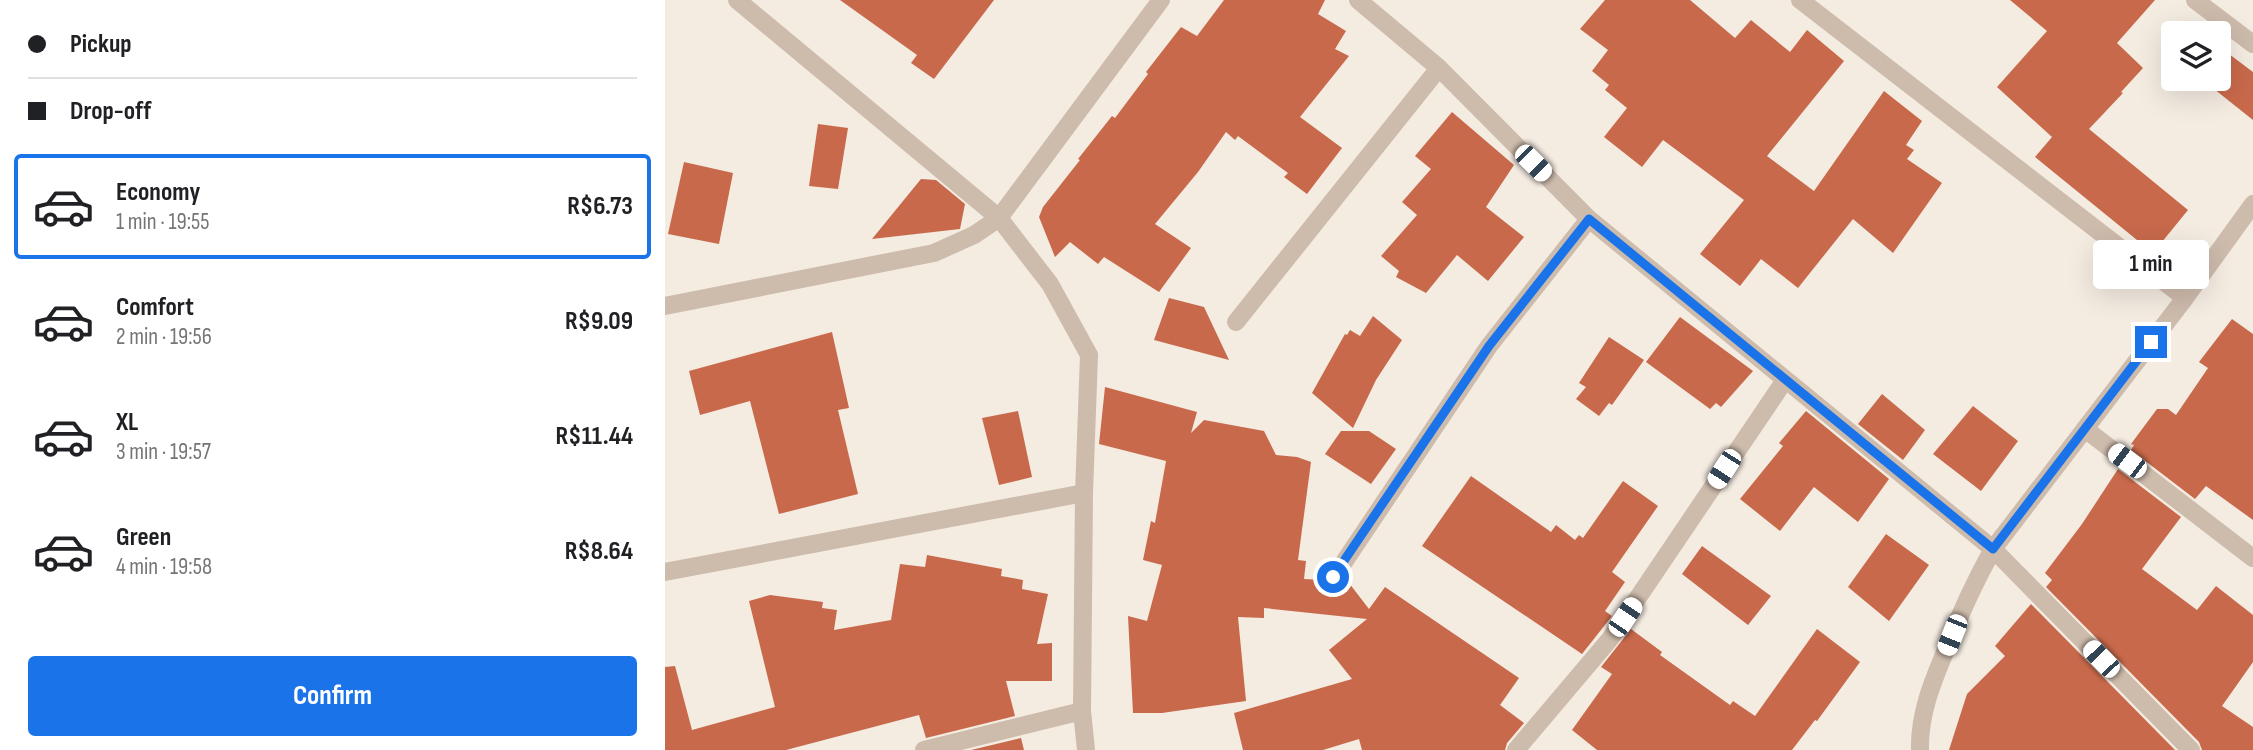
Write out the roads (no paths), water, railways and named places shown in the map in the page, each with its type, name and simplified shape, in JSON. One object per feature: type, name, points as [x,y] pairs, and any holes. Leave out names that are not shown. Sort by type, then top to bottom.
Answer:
[{"type":"street","points":[[737,0],[999,218],[1050,284],[1089,355],[1081,711],[1086,750]]},
{"type":"street","points":[[665,306],[934,253],[974,235],[999,218],[1161,0]]},
{"type":"street","points":[[1358,0],[1439,68],[1589,219],[1993,549],[2191,750]]},
{"type":"street","points":[[1800,0],[2185,299]]},
{"type":"street","points":[[2195,0],[2253,44]]},
{"type":"street","points":[[1236,322],[1439,68]]},
{"type":"street","points":[[1920,750],[1919,736],[1926,700],[1969,593],[1993,549],[2185,299],[2253,204]]},
{"type":"street","points":[[1333,577],[1489,346],[1589,219]]},
{"type":"street","points":[[1516,750],[1610,639],[1785,380]]},
{"type":"street","points":[[2085,429],[2253,558]]},
{"type":"street","points":[[665,572],[1084,493]]},
{"type":"street","points":[[924,750],[1081,711]]}]
